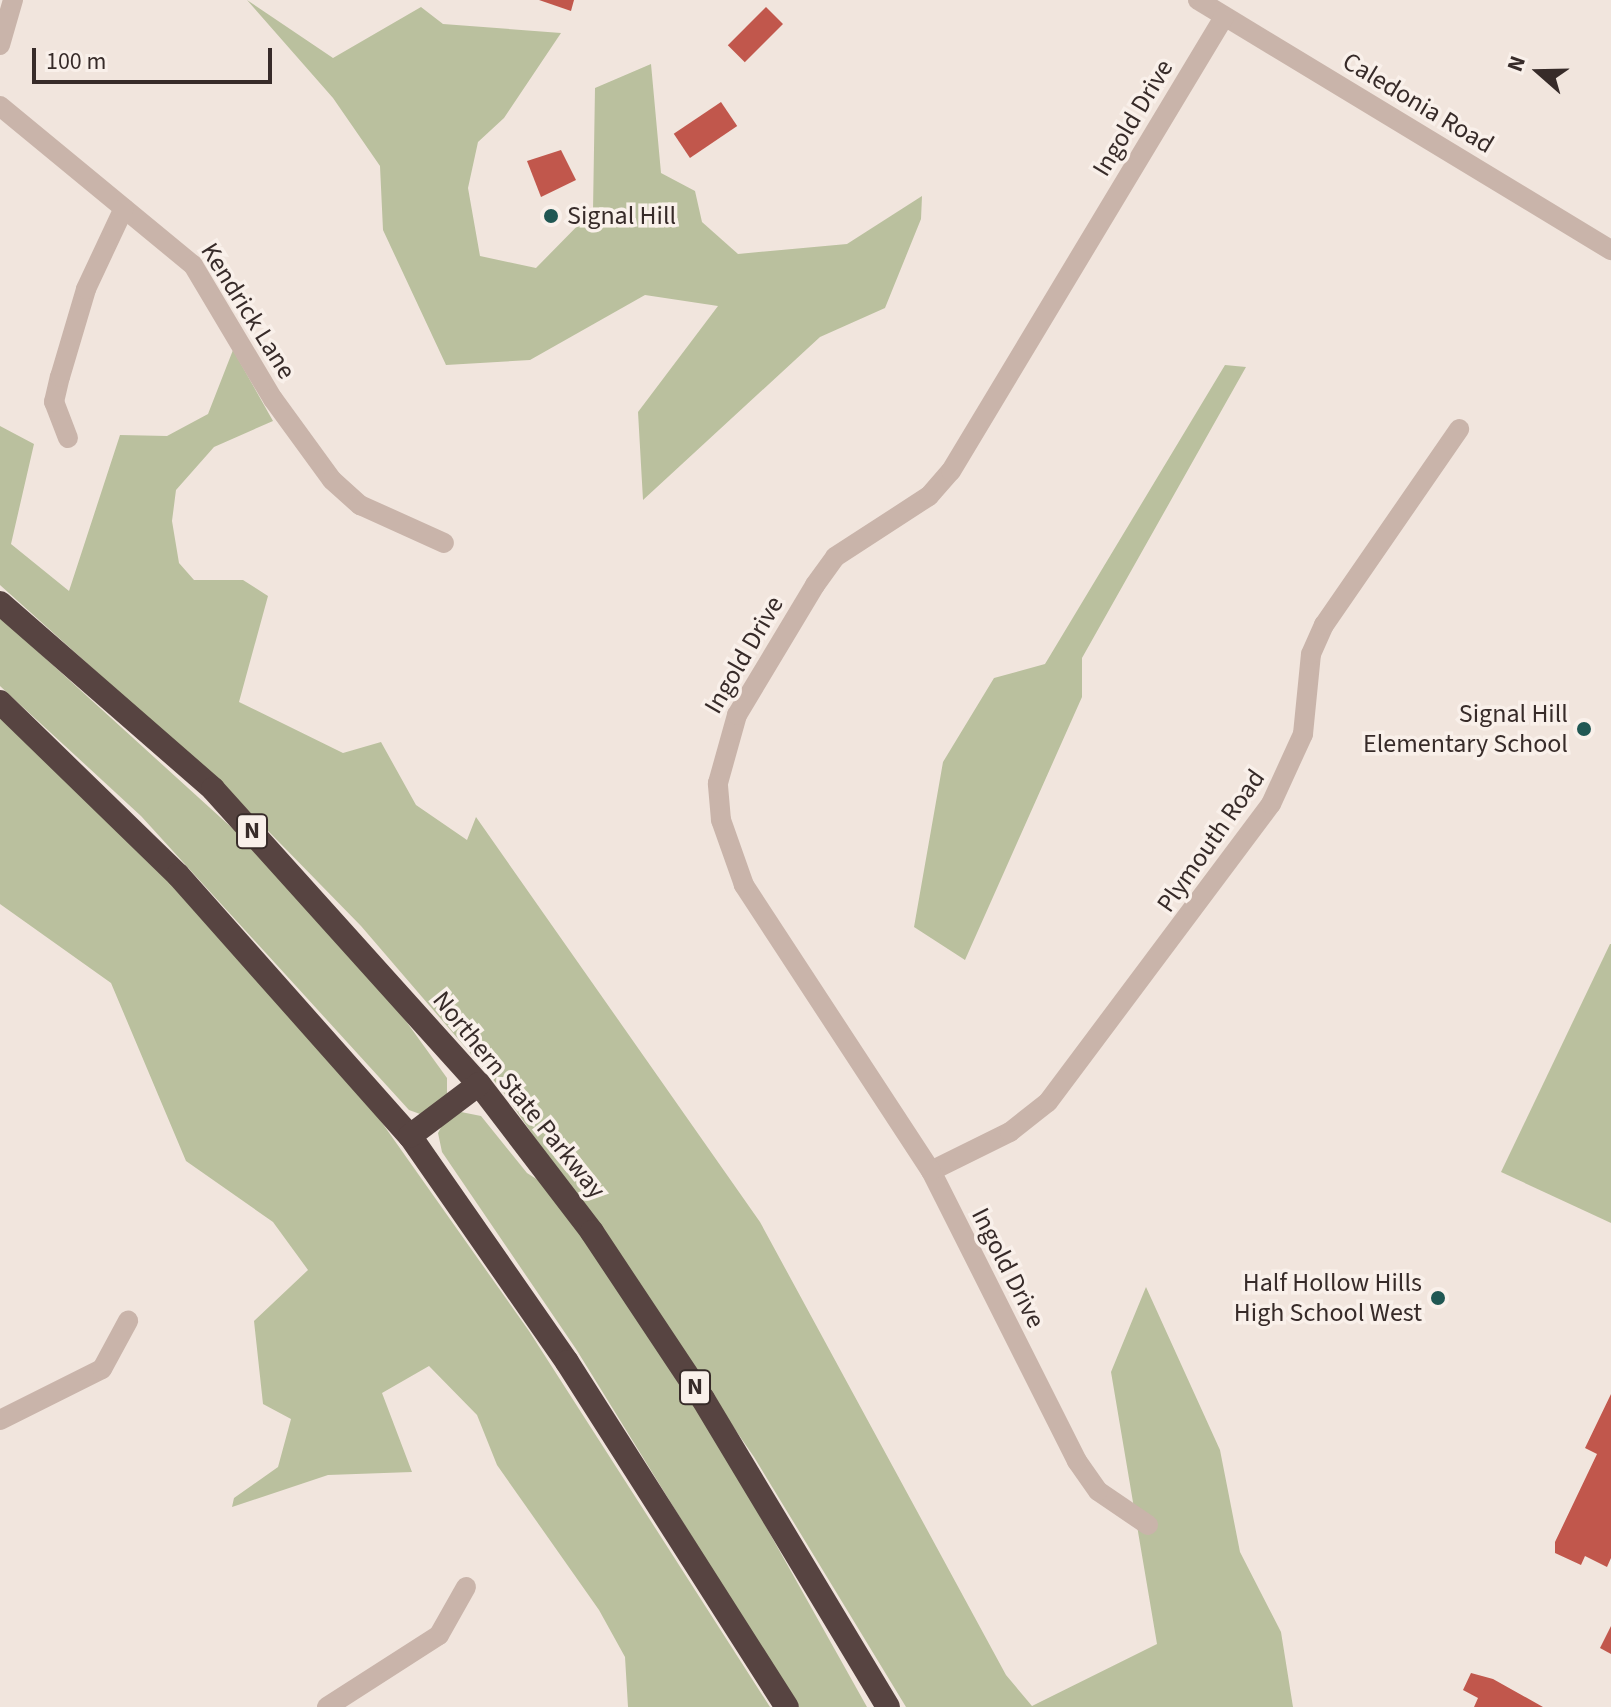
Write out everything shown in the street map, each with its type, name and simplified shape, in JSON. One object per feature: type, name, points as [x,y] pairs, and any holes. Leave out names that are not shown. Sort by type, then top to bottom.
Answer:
[{"type":"highway","name":"Northern State Parkway","points":[[0,603],[213,789],[479,1084],[592,1232],[703,1399],[888,1707]]},
{"type":"highway","points":[[0,702],[178,875],[410,1136],[567,1362],[787,1707]]},
{"type":"highway","points":[[410,1136],[479,1084]]},
{"type":"street","points":[[0,45],[13,0]]},
{"type":"street","name":"Caledonia Road","points":[[1198,0],[1606,247]]},
{"type":"street","name":"Ingold Drive","points":[[1148,1525],[1098,1491],[1077,1461],[931,1171],[744,885],[721,820],[724,746],[835,557],[929,496],[951,471],[1224,17]]},
{"type":"street","name":"Kendrick Lane","points":[[0,106],[193,265],[273,399],[332,480],[360,505],[444,543]]},
{"type":"street","points":[[68,438],[54,402],[60,377],[86,289],[124,208]]},
{"type":"street","points":[[1606,247],[1611,225]]},
{"type":"street","name":"Plymouth Road","points":[[931,1171],[1010,1132],[1057,1093],[1271,804],[1303,734],[1311,654],[1324,625],[1459,429]]},
{"type":"street","points":[[0,1420],[102,1369],[128,1321]]},
{"type":"street","points":[[327,1707],[439,1635],[466,1587]]},
{"type":"green space","points":[[247,0],[333,58],[421,7],[443,24],[561,33],[504,118],[478,142],[468,188],[480,256],[536,268],[593,210],[595,88],[651,64],[661,173],[695,191],[702,222],[738,254],[847,244],[922,196],[921,219],[885,308],[820,337],[643,500],[638,412],[718,306],[645,295],[530,360],[446,365],[383,230],[380,166],[333,98]]},
{"type":"green space","points":[[233,350],[273,421],[214,447],[176,490],[172,521],[179,563],[194,580],[243,580],[268,596],[239,702],[343,753],[381,742],[416,805],[467,840],[476,817],[760,1222],[1006,1675],[1032,1706],[1157,1644],[1111,1372],[1146,1287],[1220,1450],[1240,1552],[1281,1632],[1293,1707],[906,1707],[754,1457],[502,1090],[361,926],[226,788],[0,585],[0,426],[34,444],[11,544],[69,591],[120,435],[167,436],[208,414]]},
{"type":"green space","points":[[1225,365],[1246,367],[1082,658],[1082,697],[965,960],[914,927],[943,762],[994,678],[1045,664]]},
{"type":"green space","points":[[0,617],[265,858],[390,999],[447,1078],[447,1098],[420,1114],[409,1110],[141,816],[0,686]]},
{"type":"green space","points":[[0,717],[165,873],[361,1093],[529,1331],[770,1707],[628,1707],[625,1657],[599,1610],[497,1465],[477,1415],[429,1366],[382,1393],[412,1472],[328,1475],[232,1507],[234,1498],[278,1467],[291,1419],[263,1404],[254,1321],[308,1270],[273,1222],[186,1161],[111,983],[0,904]]},
{"type":"green space","points":[[1611,944],[1611,1223],[1501,1172]]},
{"type":"green space","points":[[461,1112],[481,1116],[527,1173],[549,1187],[681,1375],[867,1707],[797,1707],[576,1349],[442,1152],[438,1133],[446,1118]]},
{"type":"building","points":[[539,0],[574,0],[571,11]]},
{"type":"building","points":[[766,7],[783,24],[745,62],[728,45]]},
{"type":"building","points":[[721,102],[737,126],[690,158],[674,134]]},
{"type":"building","points":[[561,150],[576,180],[541,197],[527,161]]},
{"type":"building","points":[[1611,1394],[1611,1558],[1607,1567],[1585,1556],[1581,1565],[1555,1553],[1555,1542],[1597,1454],[1585,1448]]},
{"type":"building","points":[[1611,1626],[1611,1654],[1600,1648]]},
{"type":"building","points":[[1471,1673],[1493,1679],[1543,1707],[1474,1707],[1478,1698],[1463,1690]]},
{"type":"place","name":"Signal Hill","points":[[551,216]]},
{"type":"place","name":"Signal Hill Elementary School","points":[[1584,729]]},
{"type":"place","name":"Half Hollow Hills High School West","points":[[1438,1298]]}]
